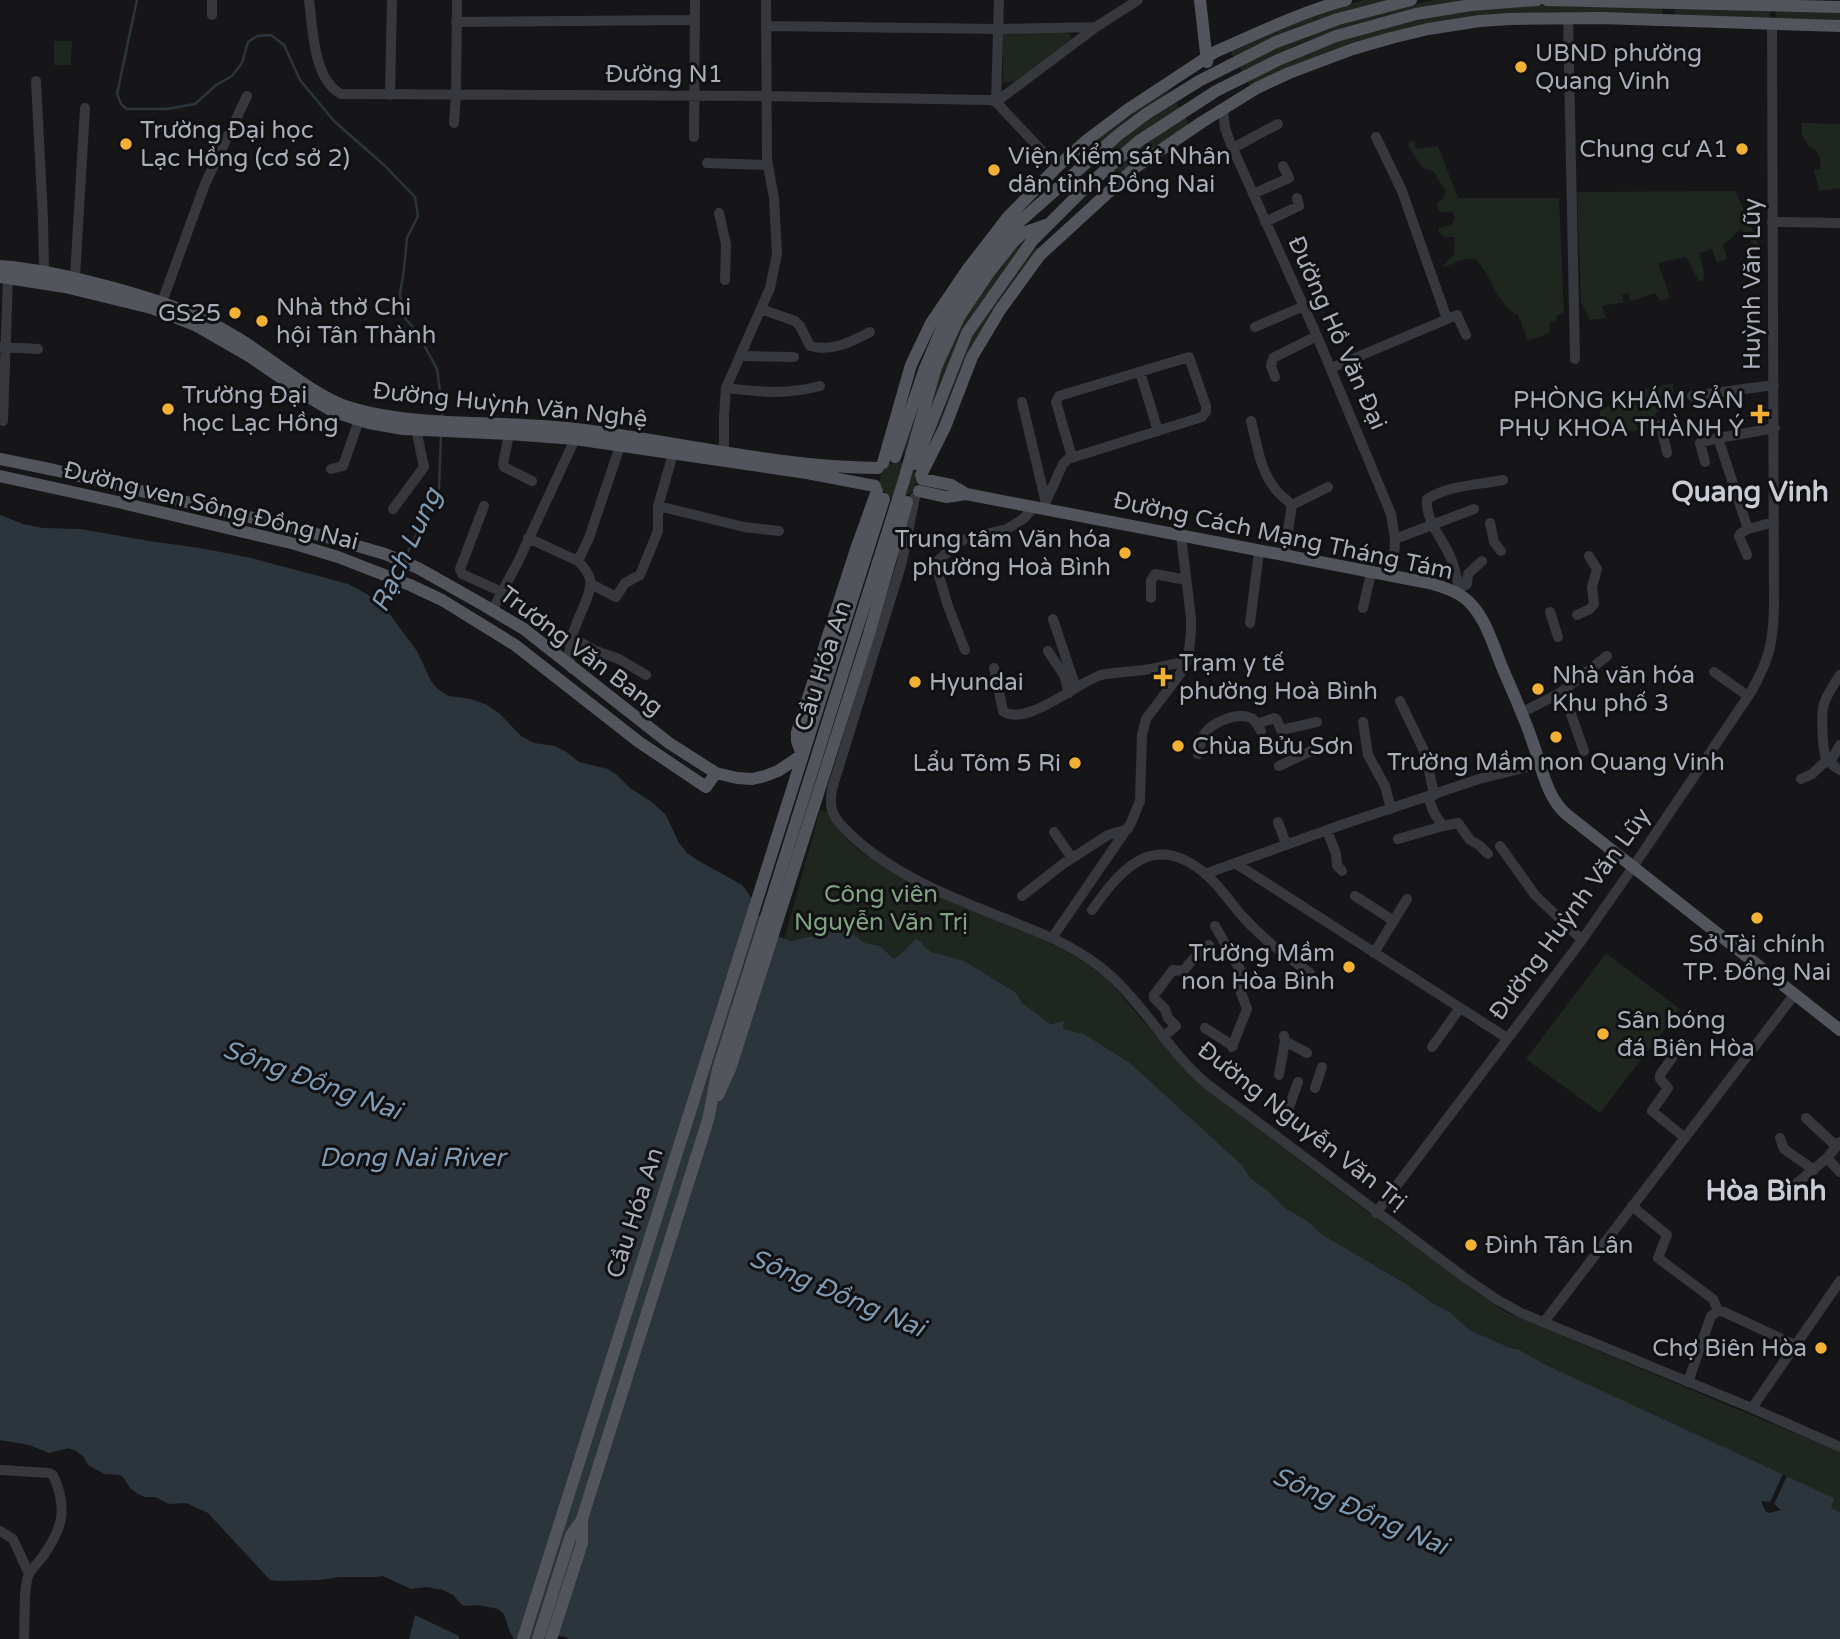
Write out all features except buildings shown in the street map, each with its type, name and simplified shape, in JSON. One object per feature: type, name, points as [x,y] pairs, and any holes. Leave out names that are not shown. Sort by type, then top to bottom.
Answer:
[{"type":"main road","points":[[1200,0],[1206,58],[1223,110]]},
{"type":"main road","points":[[1016,229],[1057,167],[1127,110],[1224,48],[1322,7],[1346,0]]},
{"type":"main road","points":[[716,774],[744,778],[765,776],[801,758],[797,732],[856,549],[879,492],[875,477],[885,462],[911,365],[931,323],[967,270],[1016,229],[1071,176],[1146,114],[1210,75],[1276,42],[1338,19],[1411,0]]},
{"type":"main road","points":[[916,485],[967,333],[1030,244],[1086,187],[1139,141],[1216,91],[1308,46],[1363,27],[1416,14],[1471,5],[1537,0]]},
{"type":"main road","points":[[1546,0],[1840,7]]},
{"type":"main road","points":[[1668,20],[1669,3]]},
{"type":"main road","points":[[1772,25],[1773,6]]},
{"type":"main road","points":[[879,492],[896,503],[916,485],[945,427],[972,357],[1000,310],[1040,255],[1136,167],[1257,88],[1353,49],[1428,29],[1479,21],[1568,17],[1840,26]]},
{"type":"main road","points":[[1057,167],[1071,176]]},
{"type":"main road","points":[[1086,187],[1101,198]]},
{"type":"main road","points":[[1016,229],[1049,224]]},
{"type":"main road","name":"Cầu Hóa An","points":[[551,1639],[582,1543],[582,1520],[708,1119],[718,1069],[900,494],[936,367],[966,306],[1016,229]]},
{"type":"main road","name":"Đường Huỳnh Văn Nghệ","points":[[0,266],[75,277],[162,302],[237,337],[319,393],[346,407],[441,426],[575,439],[801,472],[879,492]]},
{"type":"main road","name":"Đường Huỳnh Văn Nghệ","points":[[4,278],[65,287],[200,322],[312,399],[334,412],[359,420],[403,429],[441,426],[584,430],[808,464],[885,462]]},
{"type":"main road","points":[[885,462],[902,457],[916,485]]},
{"type":"main road","name":"Đường ven Sông Đồng Nai","points":[[0,459],[339,540],[418,568]]},
{"type":"main road","name":"Đường ven Sông Đồng Nai","points":[[0,476],[295,544],[382,573],[442,600],[514,645],[639,742],[706,787],[716,774]]},
{"type":"main road","name":"Cầu Hóa An","points":[[708,1119],[730,1069],[886,573],[900,546],[916,485]]},
{"type":"main road","name":"Đường Cách Mạng Tháng Tám","points":[[916,485],[946,497],[966,494],[1041,506],[1460,592],[1481,618],[1521,713],[1550,793],[1562,811],[1840,1030]]},
{"type":"main road","name":"Cầu Hóa An","points":[[523,1639],[863,567],[879,492]]},
{"type":"main road","points":[[863,567],[886,573]]},
{"type":"main road","name":"Trương Văn Bang","points":[[418,568],[527,631],[659,735],[716,774]]},
{"type":"main road","name":"Cầu Hóa An","points":[[538,1639],[571,1535],[582,1520]]},
{"type":"street","points":[[212,0],[212,15]]},
{"type":"street","name":"Đường N1","points":[[309,0],[314,41],[322,74],[333,90],[341,94],[694,95],[977,99],[996,102]]},
{"type":"street","points":[[390,95],[392,0]]},
{"type":"street","points":[[454,123],[457,0]]},
{"type":"street","points":[[694,137],[695,0]]},
{"type":"street","points":[[724,452],[726,388],[770,288],[777,254],[774,198],[768,165],[765,96],[766,0]]},
{"type":"street","points":[[999,0],[996,102],[1057,167]]},
{"type":"street","points":[[996,102],[1096,26],[1138,0]]},
{"type":"street","points":[[1568,17],[1575,359]]},
{"type":"street","points":[[456,22],[695,20]]},
{"type":"street","name":"Huỳnh Văn Lũy","points":[[1772,25],[1774,627]]},
{"type":"street","points":[[766,26],[999,29],[1096,26]]},
{"type":"street","points":[[36,81],[44,271]]},
{"type":"street","points":[[162,302],[205,184],[247,96]]},
{"type":"street","points":[[75,277],[85,108]]},
{"type":"street","name":"Đường Hồ Văn Đại","points":[[1223,110],[1225,128],[1233,148],[1331,368],[1391,514],[1395,539],[1393,577]]},
{"type":"street","points":[[1233,148],[1278,124]]},
{"type":"street","points":[[1376,137],[1406,201],[1447,319]]},
{"type":"street","points":[[707,163],[768,165]]},
{"type":"street","points":[[1253,194],[1289,178],[1283,166]]},
{"type":"street","points":[[1265,222],[1299,206],[1297,198]]},
{"type":"street","points":[[719,214],[726,244],[725,280]]},
{"type":"street","points":[[1772,222],[1840,223]]},
{"type":"street","points":[[3,421],[4,278]]},
{"type":"street","points":[[1255,327],[1304,306]]},
{"type":"street","points":[[761,309],[795,321],[810,346],[815,348],[839,347],[870,332]]},
{"type":"street","points":[[1331,368],[1458,316],[1466,335]]},
{"type":"street","points":[[1275,377],[1270,366],[1275,356],[1317,336]]},
{"type":"street","points":[[3,347],[38,349]]},
{"type":"street","points":[[740,356],[794,357]]},
{"type":"street","points":[[965,650],[948,606],[937,562],[965,539],[1007,529],[1041,506],[1063,464],[1072,457],[1202,417],[1206,406],[1189,357],[1066,393],[1057,399],[1072,457]]},
{"type":"street","points":[[1140,372],[1158,431]]},
{"type":"street","points":[[1692,396],[1774,385]]},
{"type":"street","points":[[726,388],[785,393],[820,386]]},
{"type":"street","points":[[1022,402],[1041,506]]},
{"type":"street","points":[[331,469],[342,466],[359,420]]},
{"type":"street","points":[[1251,421],[1268,478],[1292,505]]},
{"type":"street","points":[[1661,425],[1667,453]]},
{"type":"street","points":[[1705,462],[1700,443],[1774,428]]},
{"type":"street","points":[[393,509],[424,467],[416,429]]},
{"type":"street","points":[[509,434],[503,464],[507,469],[532,481]]},
{"type":"street","points":[[1718,438],[1748,529]]},
{"type":"street","points":[[527,631],[495,611],[495,605],[575,439]]},
{"type":"street","points":[[578,561],[589,538],[621,446]]},
{"type":"street","points":[[591,584],[616,597],[625,583],[640,575],[658,531],[658,506],[673,454]]},
{"type":"street","points":[[1460,592],[1451,556],[1433,525],[1427,499],[1449,490],[1503,480]]},
{"type":"street","points":[[1292,505],[1328,487]]},
{"type":"street","points":[[1284,556],[1292,505]]},
{"type":"street","points":[[484,506],[460,569],[468,578],[502,592]]},
{"type":"street","points":[[658,506],[734,525],[779,531]]},
{"type":"street","points":[[1395,539],[1474,509]]},
{"type":"street","points":[[1747,555],[1739,536],[1741,533],[1774,522]]},
{"type":"street","points":[[1490,523],[1494,541],[1501,551]]},
{"type":"street","points":[[1052,938],[1128,829],[1138,809],[1142,735],[1146,719],[1187,662],[1191,633],[1181,536]]},
{"type":"street","points":[[528,538],[578,561],[587,572],[591,584],[569,651],[570,665],[577,678],[609,701]]},
{"type":"street","name":"Đường Nguyễn Văn Trị","points":[[900,546],[831,798],[832,810],[838,821],[867,849],[932,888],[1052,938],[1087,957],[1113,978],[1195,1074],[1376,1213],[1510,1308],[1840,1447]]},
{"type":"street","points":[[1250,624],[1259,552]]},
{"type":"street","points":[[1577,615],[1594,604],[1592,587],[1597,569],[1589,556]]},
{"type":"street","points":[[1460,592],[1467,584],[1468,574],[1482,561]]},
{"type":"street","points":[[1363,608],[1371,573]]},
{"type":"street","points":[[1151,598],[1151,581],[1155,574],[1186,580]]},
{"type":"street","points":[[1550,612],[1558,637]]},
{"type":"street","points":[[1053,619],[1073,690]]},
{"type":"street","name":"Đường Huỳnh Văn Lũy","points":[[1376,1213],[1582,940],[1633,867],[1748,696],[1766,665],[1774,627]]},
{"type":"street","points":[[573,638],[646,675]]},
{"type":"street","points":[[1048,651],[1073,690]]},
{"type":"street","points":[[1521,713],[1553,698],[1607,656]]},
{"type":"street","points":[[994,668],[1004,713],[1012,714],[1049,704],[1103,675],[1187,662]]},
{"type":"street","points":[[1714,672],[1748,696]]},
{"type":"street","points":[[1840,675],[1823,707],[1824,747],[1828,761],[1840,770]]},
{"type":"street","points":[[1400,701],[1426,755],[1434,813],[1443,826]]},
{"type":"street","points":[[1571,714],[1584,751]]},
{"type":"street","points":[[1198,754],[1204,734],[1217,722],[1226,719],[1252,718],[1259,727],[1274,718],[1281,730],[1317,722]]},
{"type":"street","points":[[1363,722],[1368,755],[1385,786],[1391,809]]},
{"type":"street","points":[[1801,779],[1828,761],[1840,745]]},
{"type":"street","points":[[1279,766],[1317,748]]},
{"type":"street","points":[[1205,874],[1479,779],[1540,764]]},
{"type":"street","points":[[1278,822],[1286,845]]},
{"type":"street","points":[[1398,839],[1458,824],[1470,840],[1488,854]]},
{"type":"street","points":[[1022,896],[1108,835],[1128,829]]},
{"type":"street","points":[[1327,830],[1337,865],[1342,871]]},
{"type":"street","points":[[1054,832],[1072,858]]},
{"type":"street","points":[[1500,846],[1535,895],[1582,940]]},
{"type":"street","points":[[1092,910],[1117,877],[1129,867],[1148,856],[1180,856],[1205,874],[1271,945],[1310,973]]},
{"type":"street","points":[[1235,863],[1507,1038]]},
{"type":"street","points":[[1355,896],[1394,921]]},
{"type":"street","points":[[1374,953],[1407,899]]},
{"type":"street","points":[[1206,1028],[1233,1047],[1247,1009],[1238,986],[1242,973],[1215,926]]},
{"type":"street","points":[[1163,1037],[1176,1026],[1154,995],[1173,970],[1183,971],[1209,946]]},
{"type":"street","points":[[1544,1322],[1794,995]]},
{"type":"street","points":[[1432,1047],[1460,1008]]},
{"type":"street","points":[[1279,1075],[1285,1038],[1307,1053]]},
{"type":"street","points":[[1683,1042],[1660,1075],[1668,1088],[1652,1111],[1685,1138]]},
{"type":"street","points":[[1315,1088],[1322,1067]]},
{"type":"street","points":[[1289,1107],[1298,1082]]},
{"type":"street","points":[[1797,1184],[1838,1144],[1806,1118]]},
{"type":"street","points":[[1780,1138],[1786,1151],[1814,1170]]},
{"type":"street","points":[[1826,1158],[1840,1171]]},
{"type":"street","points":[[1632,1206],[1667,1235],[1658,1258],[1713,1299],[1718,1311]]},
{"type":"street","points":[[1752,1408],[1840,1281]]},
{"type":"street","points":[[1688,1382],[1711,1316],[1718,1311],[1795,1345]]},
{"type":"street","points":[[0,1470],[49,1473],[55,1478],[63,1514],[52,1543],[29,1574],[24,1639]]},
{"type":"street","points":[[0,1531],[13,1539],[29,1574]]},
{"type":"green space","points":[[1364,0],[1388,0],[1233,57],[1230,50],[1323,11]]},
{"type":"green space","points":[[1435,0],[1470,0],[1366,21],[1306,41],[1242,72],[1239,65],[1335,26]]},
{"type":"green space","points":[[1539,5],[1663,8],[1662,15],[1569,12],[1478,17],[1250,87],[1247,80],[1335,41],[1416,19],[1475,9]]},
{"type":"green space","points":[[1675,8],[1770,11],[1770,20],[1675,15]]},
{"type":"green space","points":[[1776,11],[1840,12],[1840,21],[1776,20]]},
{"type":"green space","points":[[1003,32],[1062,32],[1070,34],[1071,39],[1015,81],[1003,83]]},
{"type":"green space","points":[[54,41],[72,41],[71,65],[54,65]]},
{"type":"green space","points":[[1168,89],[1171,93],[1089,154],[1084,149]]},
{"type":"green space","points":[[1176,102],[1180,108],[1100,168],[1094,162],[1149,118]]},
{"type":"green space","points":[[1185,117],[1190,125],[1112,182],[1106,176],[1142,146]]},
{"type":"green space","points":[[1802,123],[1840,124],[1840,188],[1819,191],[1814,170],[1820,169],[1820,158],[1802,135]]},
{"type":"green space","points":[[1414,140],[1416,149],[1438,146],[1458,198],[1559,198],[1564,313],[1556,316],[1557,320],[1550,322],[1549,333],[1528,341],[1518,315],[1505,304],[1483,268],[1474,259],[1465,259],[1442,267],[1454,254],[1455,237],[1444,237],[1438,228],[1451,225],[1455,219],[1452,211],[1441,213],[1437,209],[1437,203],[1446,192],[1433,171],[1423,168],[1410,149],[1408,143]]},
{"type":"green space","points":[[1735,191],[1757,239],[1758,247],[1741,229],[1723,244],[1727,259],[1717,263],[1712,249],[1699,253],[1704,271],[1703,281],[1699,281],[1686,257],[1658,263],[1670,297],[1661,301],[1655,293],[1630,300],[1628,293],[1622,295],[1624,302],[1602,306],[1606,318],[1590,320],[1581,302],[1577,192]]},
{"type":"green space","points":[[1018,230],[1027,240],[933,404],[908,454],[902,452],[930,370]]},
{"type":"green space","points":[[1033,248],[1040,248],[935,437],[932,436],[971,335]]},
{"type":"green space","points":[[1673,384],[1673,397],[1666,400],[1667,409],[1655,414],[1657,423],[1642,429],[1616,433],[1607,438],[1600,410],[1647,389]]},
{"type":"green space","points":[[898,462],[911,467],[916,480],[911,493],[898,498],[885,493],[880,480],[885,467]]},
{"type":"green space","name":"Công viên Nguyễn Văn Trị","points":[[820,810],[828,812],[840,831],[859,851],[900,875],[930,892],[1050,943],[1084,961],[1110,982],[1202,1086],[1353,1201],[1508,1313],[1840,1452],[1840,1512],[1830,1508],[1834,1498],[1542,1363],[1518,1349],[1470,1330],[1448,1311],[1323,1235],[1306,1220],[1285,1208],[1130,1063],[1084,1034],[1063,1029],[1064,1022],[1048,1023],[1023,1004],[1015,992],[964,961],[932,952],[923,946],[894,958],[880,946],[865,943],[853,934],[823,920],[812,936],[784,940]]},
{"type":"green space","name":"Sân bóng đá Biên Hòa","points":[[1606,953],[1680,1009],[1600,1113],[1526,1059]]},
{"type":"water","name":"Dong Nai River","points":[[0,515],[43,528],[80,529],[251,558],[348,584],[367,594],[388,612],[417,651],[431,681],[439,690],[449,696],[471,699],[487,705],[500,714],[521,736],[534,743],[554,746],[579,762],[608,769],[617,775],[666,815],[679,843],[687,853],[742,885],[759,916],[777,936],[791,941],[812,936],[824,920],[835,917],[865,943],[880,946],[892,957],[901,954],[916,939],[932,952],[964,961],[1015,992],[1023,1004],[1048,1023],[1064,1021],[1063,1029],[1084,1034],[1130,1063],[1285,1208],[1306,1220],[1323,1235],[1448,1311],[1470,1330],[1518,1349],[1542,1363],[1834,1498],[1831,1508],[1840,1512],[1840,1639],[569,1639],[559,1636],[514,1639],[504,1614],[498,1609],[462,1605],[453,1595],[443,1590],[426,1587],[411,1589],[383,1576],[270,1580],[208,1513],[186,1503],[169,1504],[155,1497],[138,1494],[123,1477],[104,1474],[88,1465],[84,1457],[69,1448],[49,1453],[29,1445],[0,1440]]},
{"type":"water","points":[[415,1615],[459,1636],[459,1639],[409,1639]]},
{"type":"pier","points":[[1783,1474],[1787,1476],[1774,1504],[1781,1510],[1766,1512],[1761,1501],[1770,1502]]},
{"type":"waterway","name":"Rạch Lung","points":[[137,0],[117,94],[121,104],[127,109],[167,109],[195,104],[216,85],[232,76],[242,63],[248,42],[257,36],[271,35],[284,45],[300,80],[334,121],[415,197],[418,216],[407,238],[400,294],[404,317],[417,332],[437,369],[442,416]]},
{"type":"waterway","name":"Rạch Lung","points":[[405,558],[439,488],[441,436]]},
{"type":"waterway","name":"Rạch Lung","points":[[380,604],[392,583]]},
{"type":"place","name":"UBND phường Quang Vinh","points":[[1521,67]]},
{"type":"place","name":"Trường Đại học Lạc Hồng (cơ sở 2)","points":[[126,144]]},
{"type":"place","name":"Chung cư A1","points":[[1742,149]]},
{"type":"place","name":"Viện Kiểm sát Nhân dân tỉnh Đồng Nai","points":[[994,170]]},
{"type":"place","name":"GS25","points":[[235,313]]},
{"type":"place","name":"Nhà thờ Chi hội Tân Thành","points":[[262,321]]},
{"type":"place","name":"Trường Đại học Lạc Hồng","points":[[168,409]]},
{"type":"place","name":"PHÒNG KHÁM SẢN PHỤ KHOA THÀNH Ý","points":[[1760,414]]},
{"type":"place","name":"Trung tâm Văn hóa phường Hoà Bình","points":[[1125,553]]},
{"type":"place","name":"Trạm y tế phường Hoà Bình","points":[[1163,677]]},
{"type":"place","name":"Hyundai","points":[[915,682]]},
{"type":"place","name":"Nhà văn hóa Khu phố 3","points":[[1538,689]]},
{"type":"place","name":"Trường Mầm non Quang Vinh","points":[[1556,737]]},
{"type":"place","name":"Chùa Bửu Sơn","points":[[1178,746]]},
{"type":"place","name":"Lẩu Tôm 5 Ri","points":[[1075,763]]},
{"type":"place","name":"Sở Tài chính TP. Đồng Nai","points":[[1757,918]]},
{"type":"place","name":"Trường Mầm non Hòa Bình","points":[[1349,967]]},
{"type":"place","name":"Sân bóng đá Biên Hòa","points":[[1603,1034]]},
{"type":"place","name":"Đình Tân Lân","points":[[1471,1245]]},
{"type":"place","name":"Chợ Biên Hòa","points":[[1821,1348]]},
{"type":"district","name":"Quang Vinh","points":[[1750,492]]},
{"type":"district","name":"Hòa Bình","points":[[1766,1191]]},
{"type":"water label","name":"Sông Đồng Nai","points":[[312,1080]]},
{"type":"water label","name":"Sông Đồng Nai","points":[[837,1293]]},
{"type":"water label","name":"Sông Đồng Nai","points":[[1360,1511]]}]
